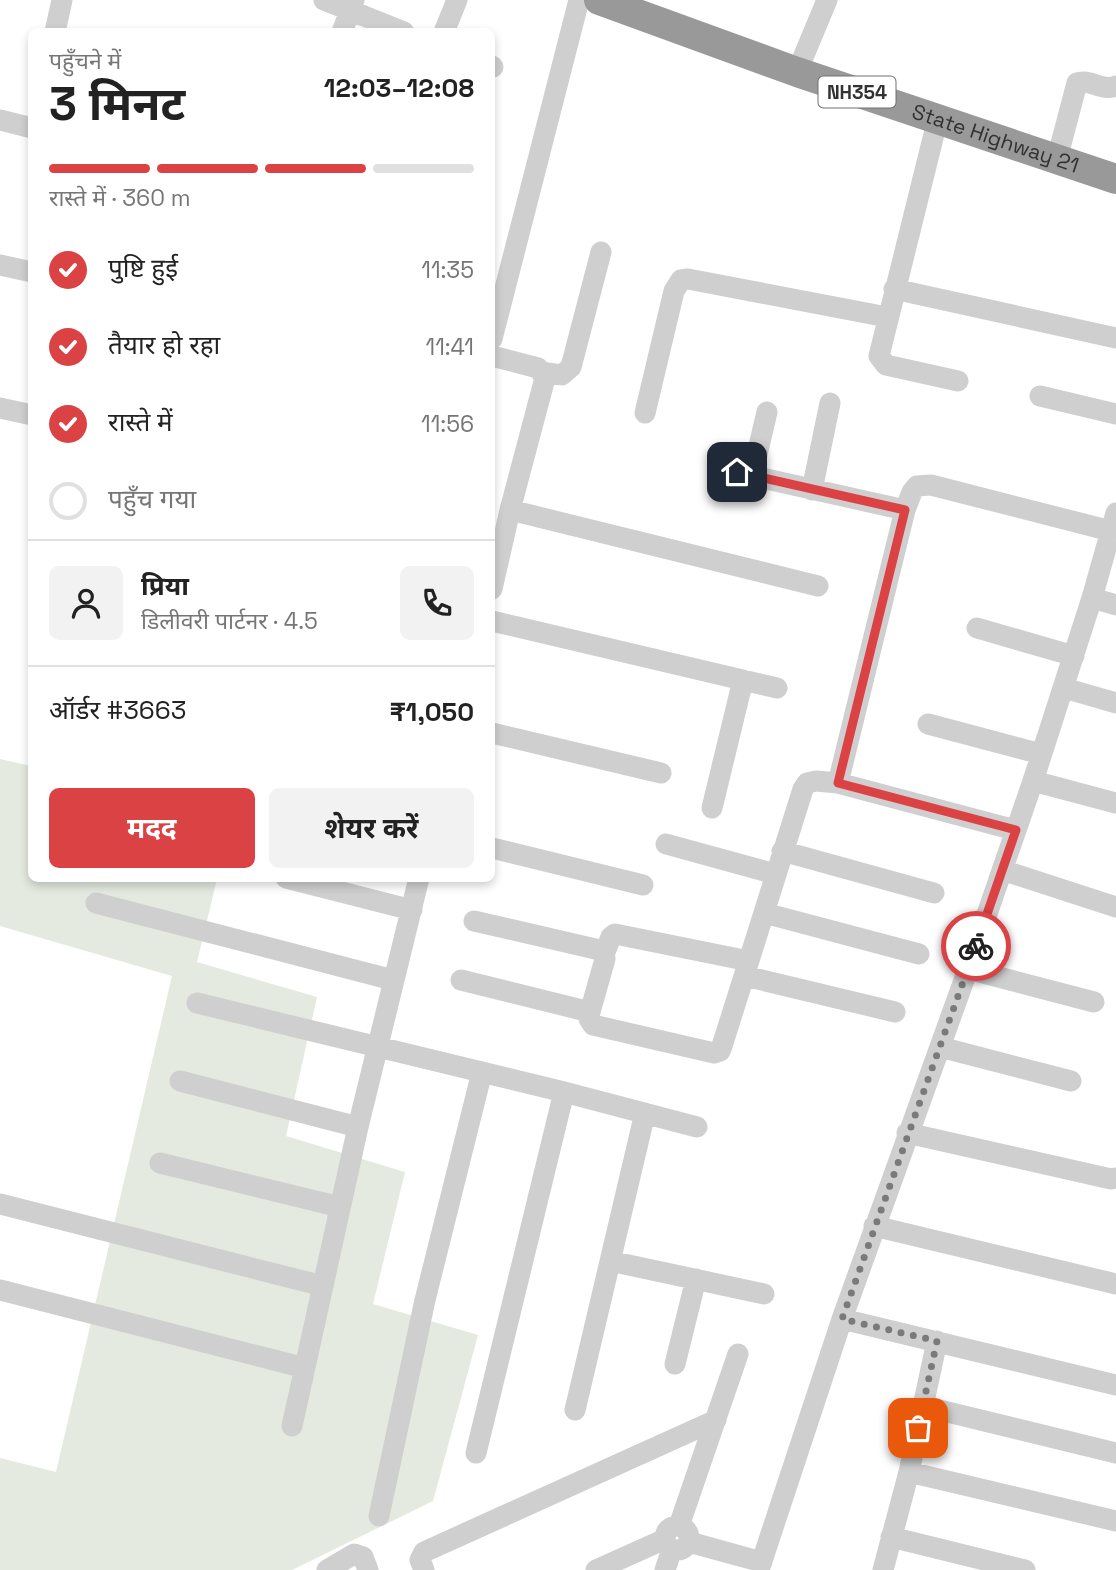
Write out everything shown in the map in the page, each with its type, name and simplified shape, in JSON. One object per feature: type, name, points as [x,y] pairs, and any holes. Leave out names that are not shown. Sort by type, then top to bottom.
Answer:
[{"type":"highway","name":"State Highway 21","points":[[599,0],[797,72],[1116,179]]},
{"type":"street","points":[[56,28],[62,0]]},
{"type":"street","points":[[324,0],[352,5],[396,28]]},
{"type":"street","points":[[446,28],[457,0]]},
{"type":"street","points":[[495,327],[579,0]]},
{"type":"street","points":[[797,72],[827,0]]},
{"type":"street","points":[[343,28],[352,5]]},
{"type":"street","points":[[1057,159],[1077,83],[1081,81],[1108,88],[1116,86]]},
{"type":"street","points":[[938,118],[879,352],[883,363],[958,381]]},
{"type":"street","points":[[0,120],[28,127]]},
{"type":"street","points":[[495,357],[530,365],[542,372],[562,374],[571,367],[601,252]]},
{"type":"street","points":[[0,265],[28,271]]},
{"type":"street","points":[[645,413],[674,291],[681,280],[688,279],[887,317]]},
{"type":"street","points":[[894,289],[1116,338]]},
{"type":"street","points":[[495,576],[545,384],[542,372]]},
{"type":"street","points":[[1040,396],[1116,414]]},
{"type":"street","points":[[812,490],[830,402]]},
{"type":"street","points":[[0,408],[28,414]]},
{"type":"street","points":[[752,476],[767,412]]},
{"type":"street","points":[[722,469],[905,510]]},
{"type":"street","points":[[596,1570],[676,1539],[761,1566],[874,1226],[1033,781],[1093,598],[1113,522],[922,484],[912,492],[905,510],[838,783]]},
{"type":"street","points":[[510,510],[818,586]]},
{"type":"street","points":[[1093,598],[1116,605]]},
{"type":"street","points":[[495,622],[777,688]]},
{"type":"street","points":[[977,628],[1074,656]]},
{"type":"street","points":[[712,808],[743,680]]},
{"type":"street","points":[[1064,688],[1116,704]]},
{"type":"street","points":[[928,724],[1041,754]]},
{"type":"street","points":[[495,734],[661,773]]},
{"type":"street","points":[[894,1013],[747,968],[615,934],[605,952],[590,1022],[597,1027],[714,1053],[720,1051],[747,968],[782,851],[804,786],[810,781],[838,783],[1016,830]]},
{"type":"street","points":[[1033,781],[1116,803]]},
{"type":"street","points":[[666,844],[775,874]]},
{"type":"street","points":[[495,849],[643,885]]},
{"type":"street","points":[[782,851],[934,893]]},
{"type":"street","points":[[1002,870],[1116,907]]},
{"type":"street","points":[[302,882],[412,910]]},
{"type":"street","points":[[292,1426],[358,1127],[418,882]]},
{"type":"street","points":[[96,903],[393,980]]},
{"type":"street","points":[[764,913],[919,954]]},
{"type":"street","points":[[474,920],[605,952]]},
{"type":"street","points":[[968,969],[1094,1002]]},
{"type":"street","points":[[461,980],[590,1012]]},
{"type":"street","points":[[197,1003],[697,1127]]},
{"type":"street","points":[[940,1047],[1071,1081]]},
{"type":"street","points":[[379,1516],[425,1300],[482,1072]]},
{"type":"street","points":[[180,1081],[358,1127]]},
{"type":"street","points":[[476,1453],[564,1092]]},
{"type":"street","points":[[575,1410],[645,1113]]},
{"type":"street","points":[[907,1133],[1116,1178]]},
{"type":"street","points":[[160,1163],[340,1207]]},
{"type":"street","points":[[0,1204],[323,1286]]},
{"type":"street","points":[[874,1226],[1116,1284]]},
{"type":"street","points":[[610,1261],[764,1294]]},
{"type":"street","points":[[675,1364],[696,1279]]},
{"type":"street","points":[[0,1290],[305,1368]]},
{"type":"street","points":[[842,1319],[1116,1385]]},
{"type":"street","points":[[883,1570],[909,1472],[937,1341]]},
{"type":"street","points":[[666,1570],[738,1354]]},
{"type":"street","points":[[923,1406],[1116,1453]]},
{"type":"street","points":[[424,1570],[421,1560],[424,1552],[716,1420]]},
{"type":"street","points":[[909,1472],[1116,1521]]},
{"type":"street","points":[[891,1537],[1025,1570]]},
{"type":"street","points":[[327,1570],[354,1554],[363,1558],[368,1570]]},
{"type":"shaded area","points":[[0,759],[28,765],[28,882],[216,882],[197,962],[317,997],[286,1136],[405,1172],[373,1304],[478,1335],[433,1501],[292,1570],[0,1570],[0,1458],[56,1472],[172,976],[0,926]]},
{"type":"way so far","points":[[918,1428],[937,1341],[842,1319],[976,946]]},
{"type":"route","points":[[737,472],[905,510],[838,783],[1016,830],[976,946]]}]
